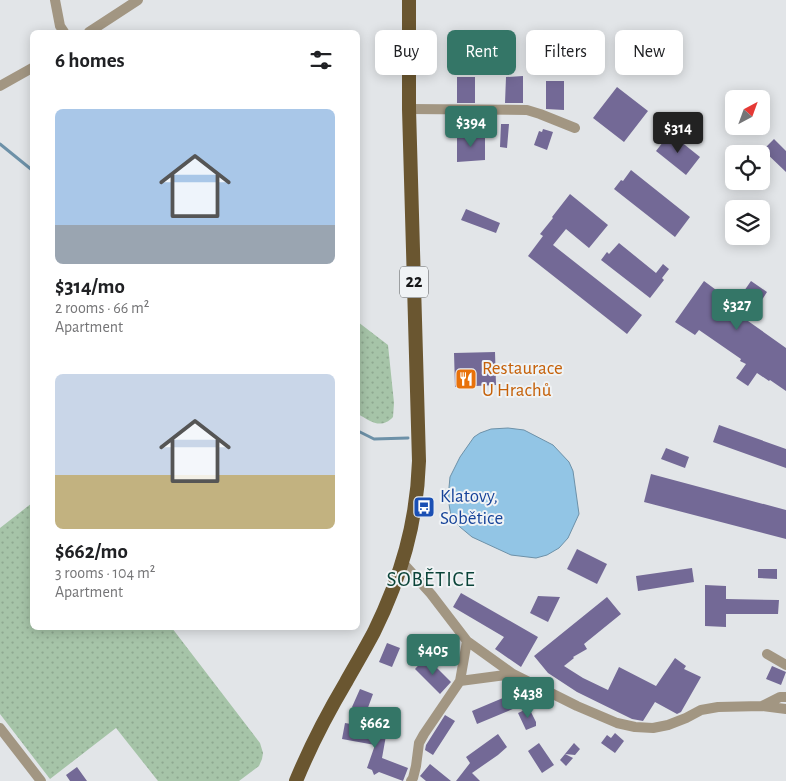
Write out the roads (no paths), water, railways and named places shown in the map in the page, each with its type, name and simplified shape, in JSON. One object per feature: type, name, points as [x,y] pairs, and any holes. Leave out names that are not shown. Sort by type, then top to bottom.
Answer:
[{"type":"main road","name":"22","points":[[296,781],[322,725],[373,634],[391,596],[403,563],[416,501],[419,461],[409,0]]},
{"type":"street","points":[[55,0],[60,26],[63,30]]},
{"type":"street","points":[[92,30],[138,0]]},
{"type":"street","points":[[0,86],[30,69]]},
{"type":"street","points":[[410,109],[527,110],[575,128]]},
{"type":"street","points":[[403,563],[431,594],[467,641],[513,674],[577,706],[617,723],[653,728],[668,725],[701,710],[718,707],[762,706],[786,709]]},
{"type":"street","points":[[413,780],[419,743],[460,681],[467,641]]},
{"type":"street","points":[[767,654],[786,665]]},
{"type":"street","points":[[460,681],[513,674]]},
{"type":"street","points":[[762,706],[780,697],[786,697]]},
{"type":"street","points":[[0,728],[41,781]]},
{"type":"water","points":[[508,428],[524,430],[553,445],[569,462],[573,471],[579,514],[568,538],[559,548],[547,555],[536,558],[511,555],[472,537],[451,516],[448,498],[450,477],[460,457],[474,437],[480,433],[491,429]]},
{"type":"waterway","points":[[0,144],[30,168]]},
{"type":"waterway","points":[[360,432],[374,439],[408,438]]},
{"type":"place","name":"Restaurace U Hrachů","points":[[466,379]]},
{"type":"place","name":"Klatovy, Sobětice","points":[[424,507]]},
{"type":"district","name":"SOBĚTICE","points":[[431,579]]}]
